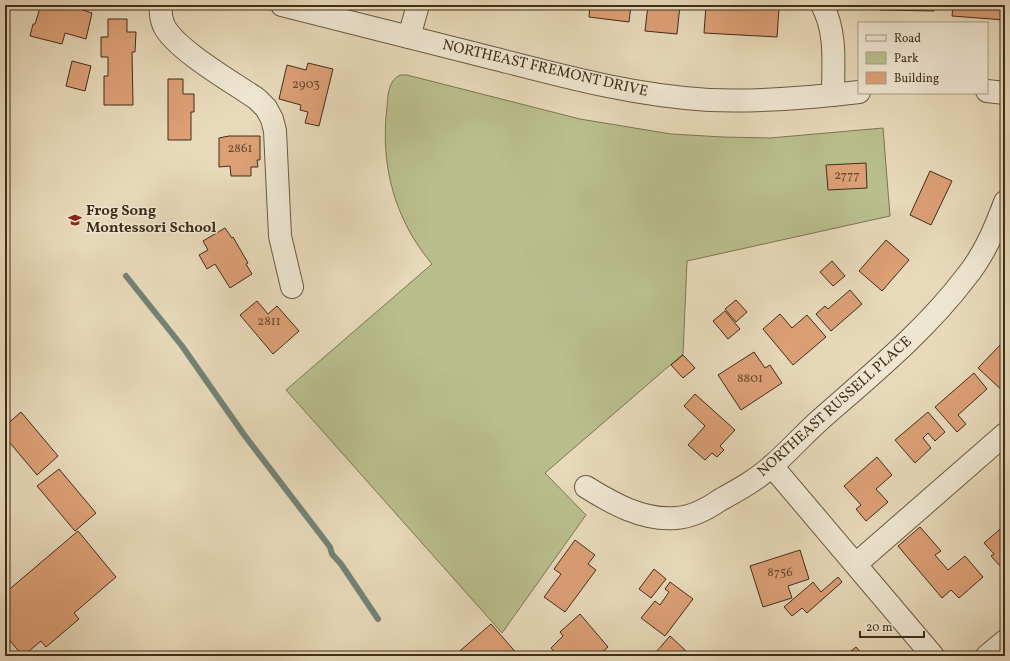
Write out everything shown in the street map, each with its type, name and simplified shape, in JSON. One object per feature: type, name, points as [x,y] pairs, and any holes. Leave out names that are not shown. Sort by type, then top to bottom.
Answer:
[{"type":"street","points":[[161,5],[160,15],[165,27],[173,38],[186,50],[257,99],[266,108],[272,119],[277,152],[280,236],[292,287]]},
{"type":"street","name":"NORTHEAST FREMONT DRIVE","points":[[282,5],[537,69],[638,92],[707,100],[741,100],[858,92]]},
{"type":"street","points":[[409,36],[418,5]]},
{"type":"street","points":[[822,5],[829,23],[832,39],[833,95]]},
{"type":"street","points":[[988,91],[1005,93]]},
{"type":"street","name":"NORTHEAST RUSSELL PLACE","points":[[586,487],[626,509],[644,515],[675,518],[691,516],[739,490],[772,466],[810,429],[930,321],[967,277],[981,257],[1005,202]]},
{"type":"street","points":[[856,564],[1005,434]]},
{"type":"street","points":[[772,466],[933,656]]},
{"type":"street","points":[[987,656],[1005,640]]},
{"type":"green space","points":[[400,75],[407,75],[580,119],[671,134],[770,138],[883,128],[890,216],[687,261],[683,354],[545,473],[586,515],[502,633],[286,390],[432,264],[419,247],[399,210],[388,170],[385,128],[389,89],[393,81]]},
{"type":"building","points":[[41,5],[53,5],[67,8],[68,5],[92,13],[86,39],[65,33],[62,44],[30,36]]},
{"type":"building","points":[[590,5],[631,5],[629,22],[589,17]]},
{"type":"building","points":[[648,5],[680,5],[677,34],[645,31]]},
{"type":"building","points":[[706,5],[779,8],[777,37],[704,33]]},
{"type":"building","points":[[880,5],[935,5],[934,11],[880,10]]},
{"type":"building","points":[[953,5],[1005,5],[1005,20],[952,16]]},
{"type":"building","points":[[108,19],[127,19],[127,32],[136,32],[135,52],[132,52],[133,105],[104,105],[104,76],[108,76],[108,57],[101,57],[101,37],[108,37]]},
{"type":"building","points":[[72,61],[91,66],[85,91],[66,86]]},
{"type":"building","points":[[308,63],[333,69],[319,126],[305,123],[308,112],[300,110],[301,105],[279,99],[287,65],[306,70]]},
{"type":"building","points":[[168,79],[183,79],[183,94],[194,94],[194,112],[191,112],[191,140],[168,140]]},
{"type":"building","points":[[229,136],[260,136],[260,160],[257,160],[258,167],[251,167],[251,176],[231,176],[230,166],[219,167],[219,138]]},
{"type":"building","points":[[866,163],[867,188],[828,190],[826,165]]},
{"type":"building","points":[[930,171],[952,181],[931,225],[910,215]]},
{"type":"building","points":[[225,228],[232,238],[233,237],[248,263],[246,264],[252,274],[230,288],[215,264],[207,269],[199,255],[208,250],[203,241]]},
{"type":"building","points":[[886,240],[909,260],[882,291],[859,271]]},
{"type":"building","points":[[832,261],[845,276],[833,286],[820,272]]},
{"type":"building","points":[[850,290],[862,304],[831,331],[816,314],[825,306],[828,309]]},
{"type":"building","points":[[736,300],[747,312],[736,322],[725,309]]},
{"type":"building","points":[[257,301],[268,314],[277,306],[299,331],[273,354],[240,315]]},
{"type":"building","points":[[725,311],[740,329],[728,339],[713,321]]},
{"type":"building","points":[[780,314],[792,328],[807,315],[826,337],[793,365],[763,329]]},
{"type":"building","points":[[1005,340],[1005,393],[978,368]]},
{"type":"building","points":[[754,352],[765,368],[770,365],[782,383],[741,410],[718,375]]},
{"type":"building","points":[[683,355],[695,368],[683,378],[671,365]]},
{"type":"building","points":[[974,373],[987,389],[958,415],[966,424],[957,432],[935,407]]},
{"type":"building","points":[[695,394],[735,430],[720,446],[724,450],[717,457],[712,453],[705,460],[688,445],[705,426],[684,406]]},
{"type":"building","points":[[21,412],[58,456],[37,475],[5,437],[5,426]]},
{"type":"building","points":[[928,412],[945,432],[935,441],[928,433],[923,438],[931,448],[915,463],[895,440]]},
{"type":"building","points":[[877,457],[892,475],[876,489],[888,502],[866,521],[856,509],[861,505],[844,486]]},
{"type":"building","points":[[59,469],[96,513],[75,531],[37,486]]},
{"type":"building","points":[[1005,525],[1005,563],[1000,566],[991,556],[994,554],[984,543]]},
{"type":"building","points":[[920,527],[941,551],[935,555],[948,570],[965,556],[983,577],[959,598],[951,590],[942,598],[898,546]]},
{"type":"building","points":[[78,531],[116,577],[74,613],[79,619],[46,647],[41,641],[23,656],[5,635],[5,593]]},
{"type":"building","points":[[575,540],[595,555],[588,564],[596,570],[565,612],[544,597],[561,574],[554,569]]},
{"type":"building","points":[[800,550],[809,579],[788,586],[792,598],[763,607],[750,566]]},
{"type":"building","points":[[654,569],[666,579],[651,598],[639,589]]},
{"type":"building","points":[[838,577],[842,582],[807,613],[802,608],[792,616],[784,607],[813,582],[821,592]]},
{"type":"building","points":[[670,582],[693,599],[665,636],[641,618],[655,601],[660,605],[669,592],[665,589]]},
{"type":"building","points":[[580,614],[608,647],[598,656],[586,656],[583,652],[579,656],[558,656],[551,648],[563,636],[560,632]]},
{"type":"building","points":[[491,624],[519,656],[454,656]]},
{"type":"building","points":[[670,636],[686,651],[682,656],[663,656],[657,651]]},
{"type":"building","points":[[856,647],[864,656],[845,656]]},
{"type":"waterway","points":[[126,276],[182,346],[245,436],[330,547],[332,554],[341,564],[378,619]]},
{"type":"place","name":"Frog Song Montessori School","points":[[75,220]]}]
